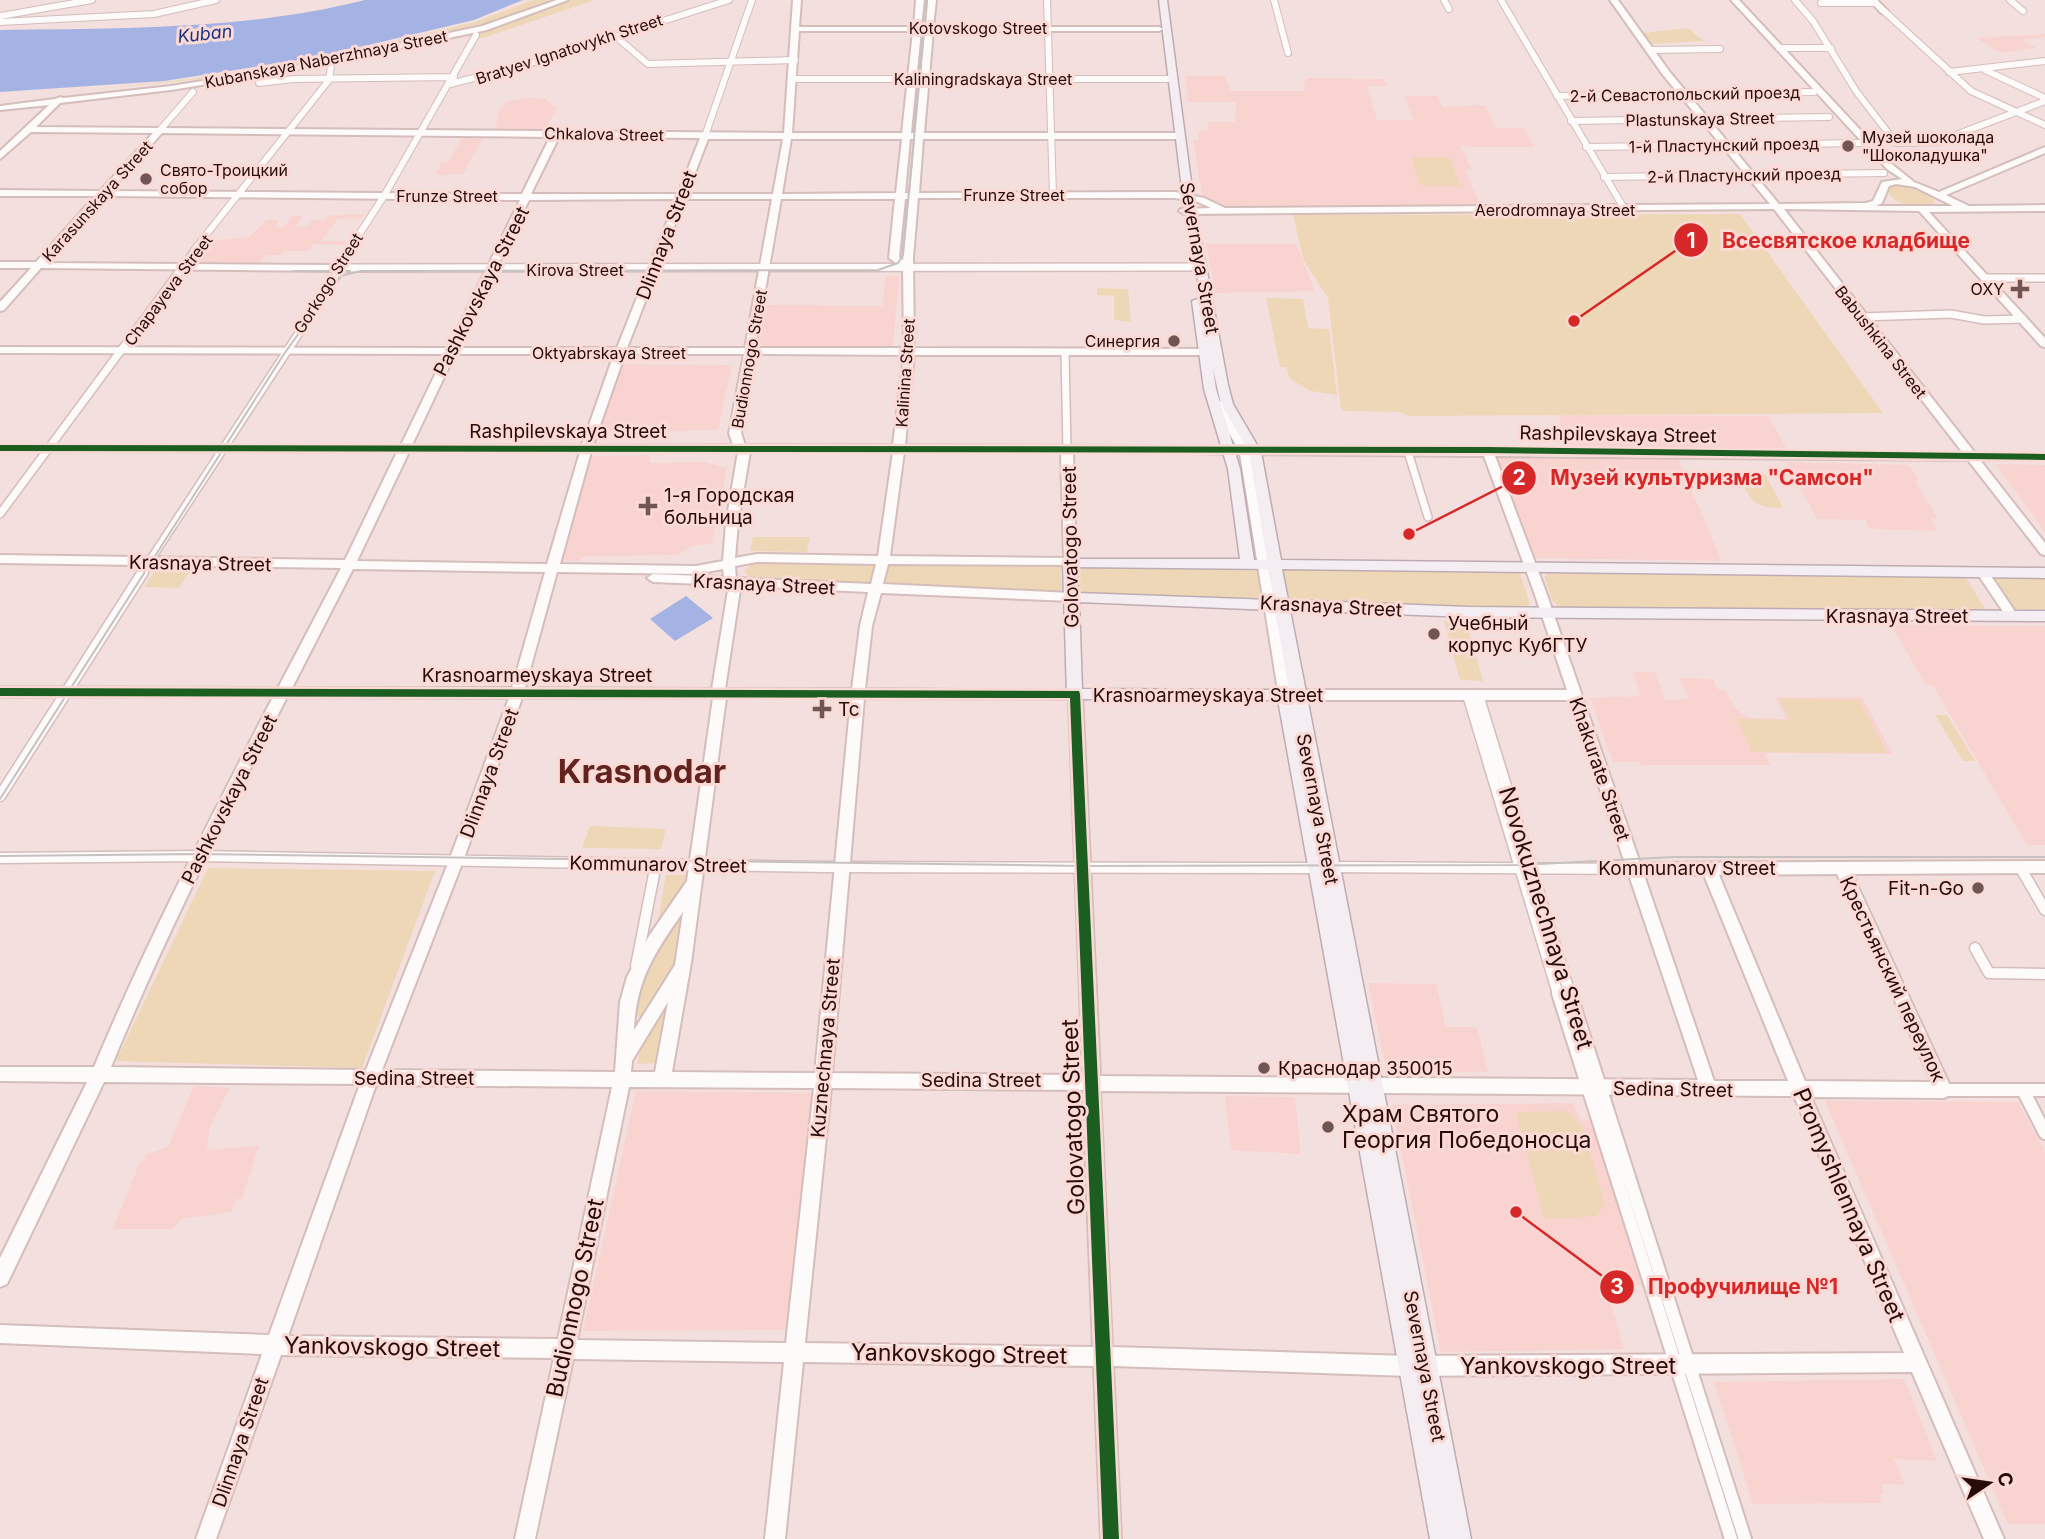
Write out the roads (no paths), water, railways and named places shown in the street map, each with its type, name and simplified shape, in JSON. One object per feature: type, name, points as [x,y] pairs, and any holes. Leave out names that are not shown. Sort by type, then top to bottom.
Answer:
[{"type":"main road","name":"Severnaya Street","points":[[1155,0],[1166,54]]},
{"type":"main road","name":"Severnaya Street","points":[[1163,0],[1166,54],[1184,196],[1189,212],[1211,350],[1218,422],[1229,450],[1248,565]]},
{"type":"main road","name":"Severnaya Street","points":[[1189,212],[1192,267],[1211,350],[1227,404],[1250,451],[1290,694],[1367,1087],[1417,1366],[1443,1539]]},
{"type":"main road","name":"Krasnaya Street","points":[[1070,562],[2045,573]]},
{"type":"main road","name":"Golovatogo Street","points":[[1070,562],[1075,694]]},
{"type":"main road","name":"Krasnaya Street","points":[[1071,597],[1547,613],[2045,616]]},
{"type":"main road","name":"Krasnoarmeyskaya Street","points":[[1075,694],[1290,694]]},
{"type":"main road","name":"Severnaya Street","points":[[1417,1366],[1459,1539]]},
{"type":"street","points":[[4,9],[57,0]]},
{"type":"street","points":[[0,16],[92,0]]},
{"type":"street","points":[[0,22],[154,14],[216,0]]},
{"type":"street","name":"Kubanskaya Naberzhnaya Street","points":[[0,107],[199,80],[326,59],[492,23],[554,0]]},
{"type":"street","name":"Kubanskaya Naberzhnaya Street","points":[[61,98],[187,86],[308,66],[484,28],[564,0]]},
{"type":"street","name":"Bratyev Ignatovykh Street","points":[[450,84],[504,71],[729,0]]},
{"type":"street","name":"Dlinnaya Street","points":[[206,1539],[370,1078],[456,861],[517,692],[554,571],[586,449],[620,351],[705,136],[751,0]]},
{"type":"street","name":"Budionnogo Street","points":[[662,1080],[697,872],[720,701],[718,692],[734,590],[730,582],[728,563],[743,449],[736,442],[735,433],[788,136],[794,79],[797,0]]},
{"type":"street","points":[[878,270],[887,268],[894,258],[920,0]]},
{"type":"street","name":"Kalinina Street","points":[[884,560],[909,355],[909,268],[932,0]]},
{"type":"street","points":[[1047,0],[1053,195]]},
{"type":"street","points":[[1274,0],[1288,53]]},
{"type":"street","points":[[1444,0],[1449,9]]},
{"type":"street","points":[[1501,0],[1624,208]]},
{"type":"street","name":"Babushkina Street","points":[[1614,0],[1683,94],[1752,175],[2045,551]]},
{"type":"street","points":[[1733,0],[1890,167],[1917,186]]},
{"type":"street","points":[[1733,0],[1883,167],[1884,187],[1893,201],[1922,209],[1939,204],[1939,194]]},
{"type":"street","points":[[1795,0],[1808,13],[1857,91],[1879,115],[1896,143],[1937,142],[2045,100]]},
{"type":"street","points":[[2010,0],[2022,11]]},
{"type":"street","points":[[1821,3],[1875,1],[1971,91],[2045,125]]},
{"type":"street","name":"Kotovskogo Street","points":[[797,29],[1159,29]]},
{"type":"street","name":"Gorkogo Street","points":[[0,796],[285,351],[337,275],[337,268],[384,196],[476,35]]},
{"type":"street","points":[[614,35],[648,64],[730,64],[795,60]]},
{"type":"street","points":[[1779,48],[1831,48]]},
{"type":"street","points":[[1650,50],[1720,49]]},
{"type":"street","points":[[1949,72],[1985,70],[2045,61]]},
{"type":"street","points":[[330,80],[331,65]]},
{"type":"street","points":[[1985,70],[2045,100]]},
{"type":"street","points":[[259,83],[454,77]]},
{"type":"street","name":"Kaliningradskaya Street","points":[[794,79],[1169,79]]},
{"type":"street","name":"Chapayeva Street","points":[[0,514],[124,349],[182,266],[330,80]]},
{"type":"street","name":"Karasunskaya Street","points":[[0,308],[193,92]]},
{"type":"street","name":"2-й Севастопольский проезд","points":[[1557,96],[1814,92]]},
{"type":"street","points":[[0,156],[61,98]]},
{"type":"street","name":"Plastunskaya Street","points":[[1571,121],[1829,117]]},
{"type":"street","name":"Chkalova Street","points":[[29,129],[705,136],[1176,136]]},
{"type":"street","name":"Pashkovskaya Street","points":[[0,1278],[100,1074],[136,987],[198,856],[347,568],[450,351],[528,197],[556,134]]},
{"type":"street","name":"1-й Пластунский проезд","points":[[1587,147],[1861,143]]},
{"type":"street","points":[[1939,194],[2045,150]]},
{"type":"street","name":"2-й Пластунский проезд","points":[[1604,177],[1884,173]]},
{"type":"street","points":[[1884,187],[1899,182],[1917,186],[1972,210]]},
{"type":"street","name":"Aerodromnaya Street","points":[[1777,208],[1871,205],[1879,201],[1884,187]]},
{"type":"street","name":"Frunze Street","points":[[0,192],[528,197],[1184,196]]},
{"type":"street","name":"Aerodromnaya Street","points":[[1184,196],[1224,211]]},
{"type":"street","name":"Aerodromnaya Street","points":[[1189,212],[1624,208]]},
{"type":"street","name":"Aerodromnaya Street","points":[[1189,212],[2045,208]]},
{"type":"street","points":[[1922,209],[2045,344]]},
{"type":"street","points":[[894,258],[909,268]]},
{"type":"street","name":"Kirova Street","points":[[0,265],[492,270],[1192,267]]},
{"type":"street","points":[[1985,278],[2045,278]]},
{"type":"street","points":[[1862,317],[1951,314],[1984,320],[2022,319]]},
{"type":"street","name":"Oktyabrskaya Street","points":[[0,348],[750,351],[909,355],[1211,350]]},
{"type":"street","points":[[909,355],[1211,350]]},
{"type":"street","name":"Golovatogo Street","points":[[1065,353],[1070,562]]},
{"type":"street","name":"Severnaya Street","points":[[1215,401],[1250,451]]},
{"type":"street","name":"Severnaya Street","points":[[1214,450],[1219,442],[1218,422]]},
{"type":"street","name":"Rashpilevskaya Street","points":[[0,448],[1136,449]]},
{"type":"street","name":"Rashpilevskaya Street","points":[[1192,450],[1487,450],[2045,457]]},
{"type":"street","name":"Khakurate Street","points":[[1487,450],[1547,613],[1709,1089]]},
{"type":"street","points":[[1408,452],[1428,517]]},
{"type":"street","name":"Krasnaya Street","points":[[0,565],[651,573],[696,570],[757,558],[1070,562]]},
{"type":"street","name":"Krasnaya Street","points":[[0,559],[148,565]]},
{"type":"street","name":"Kuznechnaya Street","points":[[775,1539],[858,693],[866,626],[884,560]]},
{"type":"street","name":"Krasnaya Street","points":[[651,573],[730,582],[1071,597]]},
{"type":"street","points":[[1983,573],[2012,616]]},
{"type":"street","name":"Krasnoarmeyskaya Street","points":[[0,692],[1075,694]]},
{"type":"street","name":"Golovatogo Street","points":[[1075,694],[1083,868],[1087,1081],[1111,1539]]},
{"type":"street","name":"Krasnoarmeyskaya Street","points":[[1290,694],[1575,695]]},
{"type":"street","name":"Novokuznechnaya Street","points":[[1473,695],[1524,867],[1682,1365],[1731,1539]]},
{"type":"street","name":"Kommunarov Street","points":[[0,858],[198,856],[656,864],[697,872],[842,867],[2045,867]]},
{"type":"street","name":"Budionnogo Street","points":[[524,1539],[622,1080],[626,1057],[624,1040],[656,864]]},
{"type":"street","name":"Крестьянский переулок","points":[[1841,867],[1944,1090]]},
{"type":"street","points":[[2020,867],[2045,910]]},
{"type":"street","name":"Promyshlennaya Street","points":[[1709,868],[1800,1090],[1994,1539]]},
{"type":"street","name":"Budionnogo Street","points":[[634,978],[697,872]]},
{"type":"street","points":[[643,924],[653,930],[664,928]]},
{"type":"street","points":[[1975,948],[1989,973],[2045,974]]},
{"type":"street","name":"Budionnogo Street","points":[[626,1057],[683,962]]},
{"type":"street","name":"Sedina Street","points":[[0,1074],[1087,1081],[1367,1087],[2045,1090]]},
{"type":"street","points":[[2023,1090],[2045,1133]]},
{"type":"street","name":"Yankovskogo Street","points":[[0,1334],[274,1345],[1103,1356],[1417,1366],[1918,1362]]},
{"type":"street","name":"Novokuznechnaya Street","points":[[1682,1365],[1745,1539]]},
{"type":"water","name":"Kuban","points":[[365,0],[523,0],[474,20],[318,57],[164,81],[0,92],[0,30],[183,26],[275,17]]},
{"type":"water","points":[[686,596],[713,618],[675,641],[650,619]]},
{"type":"tunnel","points":[[1136,449],[1192,450]]},
{"type":"tram line","points":[[0,799],[284,354],[340,276],[361,271],[878,270],[898,263],[903,255],[927,0]]},
{"type":"tram line","points":[[293,271],[350,271]]},
{"type":"tram line","points":[[0,856],[199,854],[1083,866],[1518,865],[1674,857],[2045,857]]},
{"type":"place","name":"Музей шоколада \"Шоколадушка\"","points":[[1848,146]]},
{"type":"place","name":"Свято-Троицкий собор","points":[[146,179]]},
{"type":"place","name":"OXY","points":[[2020,289]]},
{"type":"place","name":"Всесвятское кладбище","points":[[1574,321]]},
{"type":"place","name":"Синергия","points":[[1174,341]]},
{"type":"place","name":"1-я Городская больница","points":[[648,506]]},
{"type":"place","name":"Музей культуризма \"Самсон\"","points":[[1409,534]]},
{"type":"place","name":"Учебный корпус КубГТУ","points":[[1434,634]]},
{"type":"place","name":"Тс","points":[[822,709]]},
{"type":"place","name":"Fit-n-Go","points":[[1978,888]]},
{"type":"place","name":"Краснодар 350015","points":[[1264,1068]]},
{"type":"place","name":"Храм Святого Георгия Победоносца","points":[[1328,1127]]},
{"type":"place","name":"Профучилище №1","points":[[1516,1212]]},
{"type":"district","name":"Krasnodar","points":[[642,771]]}]
